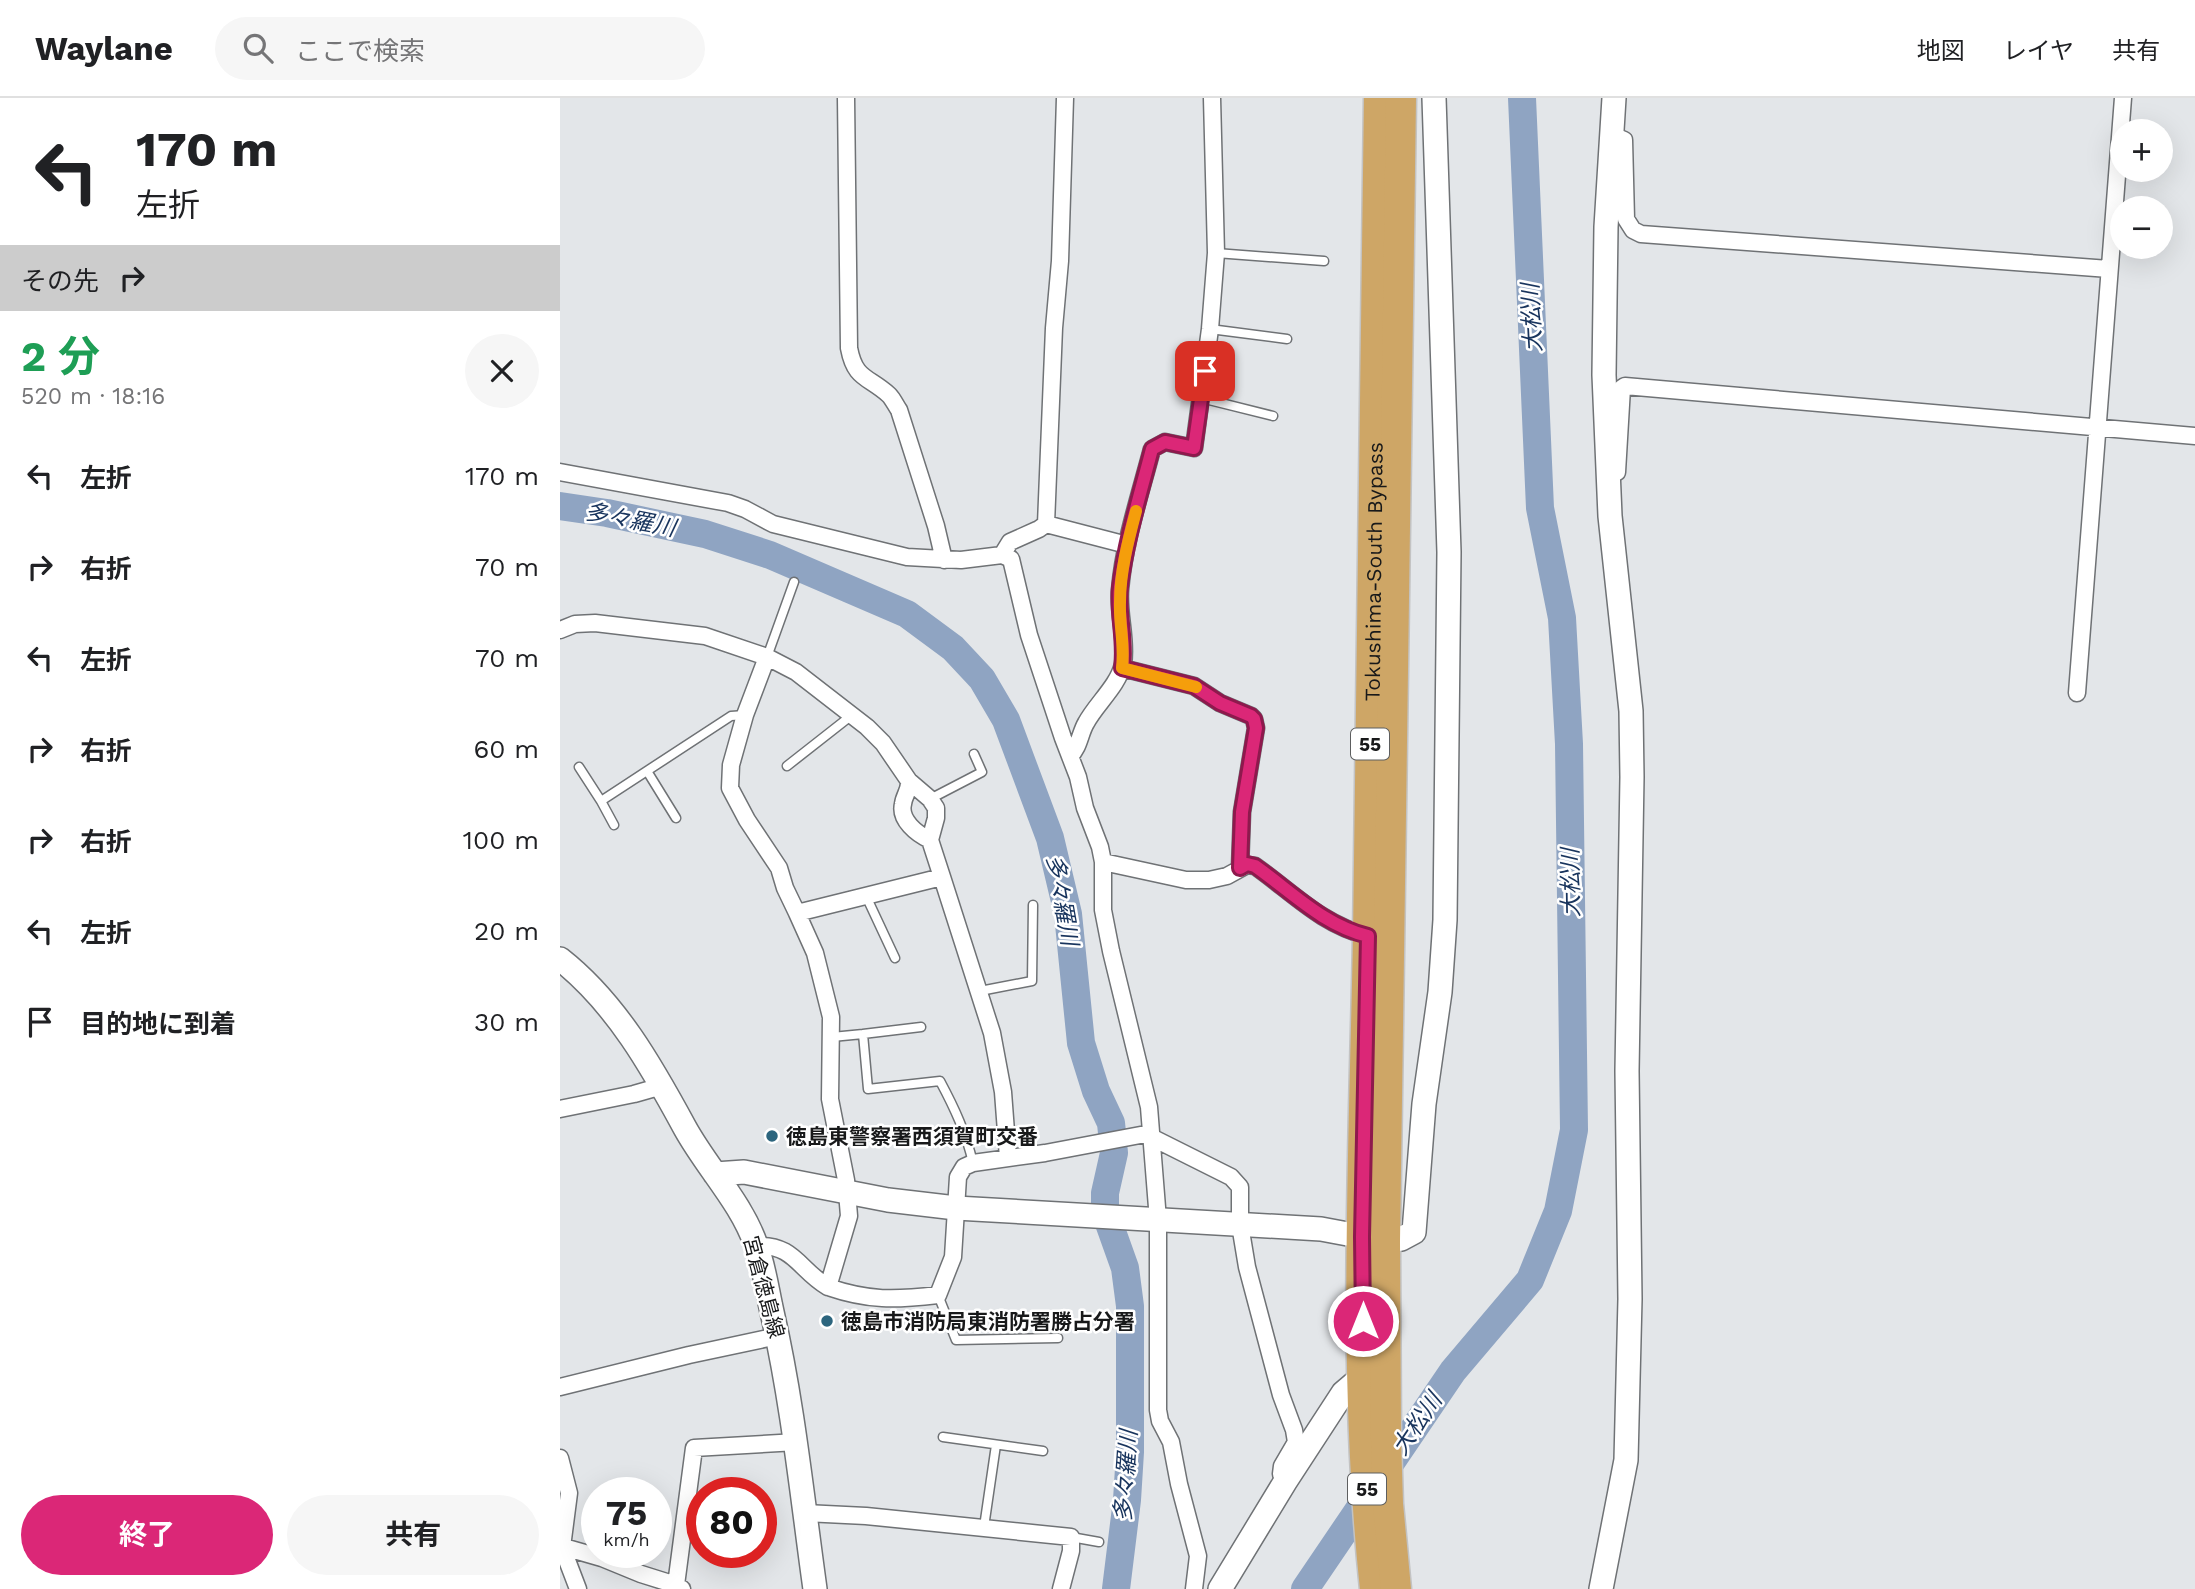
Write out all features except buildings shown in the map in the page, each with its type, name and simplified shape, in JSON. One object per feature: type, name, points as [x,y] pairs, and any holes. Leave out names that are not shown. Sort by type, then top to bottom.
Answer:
[{"type":"highway","name":"Tokushima-South Bypass","points":[[1379,98],[1368,936],[1373,1239],[1385,1355],[1388,1491],[1385,1584]]},
{"type":"highway","name":"Tokushima-South Bypass","points":[[1385,1584],[1369,1534],[1363,1384],[1373,1239],[1401,98]]},
{"type":"street","points":[[846,98],[849,334],[852,363],[860,375],[889,396],[899,410],[936,526],[944,560]]},
{"type":"street","points":[[1002,555],[1010,542],[1046,524],[1054,328],[1060,261],[1065,98]]},
{"type":"street","points":[[1070,756],[1084,724],[1122,668],[1124,655],[1120,589],[1127,545],[1152,449],[1165,442],[1194,448],[1210,329],[1216,253],[1212,98]]},
{"type":"street","points":[[715,1174],[744,1172],[888,1200],[956,1208],[1321,1229],[1373,1239],[1401,1239],[1414,1232],[1424,1104],[1440,992],[1446,920],[1449,552],[1434,98]]},
{"type":"street","points":[[1601,1589],[1626,1460],[1630,1299],[1627,1070],[1631,711],[1607,475],[1604,375],[1606,228],[1614,98]]},
{"type":"street","points":[[2077,693],[2123,98]]},
{"type":"street","points":[[1612,135],[1624,140],[1626,219],[1633,230],[1641,234],[2109,269]]},
{"type":"street","points":[[1607,475],[1617,472],[1622,388],[1625,386],[2195,436]]},
{"type":"street","points":[[560,472],[728,503],[773,524],[907,557],[961,560],[1002,555],[1011,559],[1029,635],[1100,847],[1103,862],[1103,910],[1149,1107],[1158,1220],[1158,1410],[1160,1421],[1171,1442],[1198,1556],[1194,1589]]},
{"type":"street","points":[[1046,524],[1127,545]]},
{"type":"street","points":[[560,630],[575,624],[595,623],[684,633],[705,636],[767,657],[796,672],[867,727],[883,743],[909,781],[930,799],[936,808],[930,840],[980,991],[998,1062],[1007,1158]]},
{"type":"street","points":[[767,657],[730,765],[730,788],[747,820],[779,868],[815,953],[825,990],[832,1037],[830,1099],[849,1216],[828,1287]]},
{"type":"street","points":[[1122,668],[1194,686],[1220,703],[1254,719],[1256,728],[1242,812],[1240,868]]},
{"type":"street","points":[[909,781],[910,787],[902,810],[908,824],[930,840]]},
{"type":"street","points":[[1103,862],[1186,880],[1209,880],[1227,876],[1247,864],[1255,866],[1297,900],[1339,926],[1368,936]]},
{"type":"street","points":[[797,913],[942,877]]},
{"type":"street","name":"宮倉徳島線","points":[[560,959],[600,998],[638,1046],[696,1149],[715,1174],[757,1245],[778,1336],[797,1441],[815,1589]]},
{"type":"street","points":[[560,1108],[662,1086]]},
{"type":"street","points":[[757,1245],[771,1245],[783,1249],[817,1280],[854,1296],[905,1299],[939,1295],[953,1257],[958,1177],[964,1167],[972,1163],[1152,1135],[1238,1182],[1241,1194],[1240,1225],[1247,1267],[1268,1350],[1296,1442],[1282,1466],[1281,1477],[1284,1482]]},
{"type":"street","points":[[560,1387],[778,1336]]},
{"type":"street","points":[[1220,1589],[1284,1482],[1343,1393],[1363,1384]]},
{"type":"street","points":[[561,1547],[602,1558],[679,1587],[694,1448],[797,1441]]},
{"type":"street","points":[[560,1458],[569,1493],[561,1547],[578,1589]]},
{"type":"street","points":[[805,1513],[984,1527],[1071,1537],[1061,1589]]},
{"type":"lane","points":[[1216,253],[1324,261]]},
{"type":"lane","points":[[1210,329],[1287,339]]},
{"type":"lane","points":[[1201,398],[1273,416]]},
{"type":"lane","points":[[767,657],[794,582]]},
{"type":"lane","points":[[601,801],[731,716],[745,715]]},
{"type":"lane","points":[[787,766],[852,715]]},
{"type":"lane","points":[[930,799],[982,772],[974,754]]},
{"type":"lane","points":[[579,767],[614,825]]},
{"type":"lane","points":[[647,771],[676,818]]},
{"type":"lane","points":[[866,896],[895,958]]},
{"type":"lane","points":[[980,991],[1032,981],[1033,905]]},
{"type":"lane","points":[[832,1037],[921,1027]]},
{"type":"lane","points":[[863,1034],[867,1088],[940,1082],[960,1119],[972,1163]]},
{"type":"lane","points":[[939,1295],[956,1340],[1058,1338]]},
{"type":"lane","points":[[943,1437],[1043,1451]]},
{"type":"lane","points":[[984,1527],[996,1444]]},
{"type":"lane","points":[[1071,1537],[1100,1542]]},
{"type":"waterway","name":"大松川","points":[[1305,1589],[1453,1371],[1530,1280],[1558,1211],[1574,1130],[1569,744],[1562,618],[1540,508],[1522,98]]},
{"type":"waterway","name":"多々羅川","points":[[560,506],[705,534],[770,555],[907,614],[953,648],[982,679],[1006,720],[1050,838],[1068,914],[1081,1043],[1096,1091],[1111,1123],[1114,1153],[1105,1193],[1105,1212],[1125,1268],[1130,1306],[1130,1452],[1116,1589]]},
{"type":"slow traffic","points":[[1136,511],[1120,589],[1124,655],[1122,668],[1196,687]]},
{"type":"place","name":"徳島東警察署西須賀町交番","points":[[772,1136]]},
{"type":"place","name":"徳島市消防局東消防署勝占分署","points":[[827,1321]]},
{"type":"route","points":[[1205,371],[1194,448],[1165,442],[1152,449],[1127,545],[1120,589],[1124,655],[1122,668],[1194,686],[1220,703],[1254,719],[1256,728],[1242,812],[1240,868],[1247,864],[1255,866],[1297,900],[1339,926],[1368,936],[1363,1321]]}]
